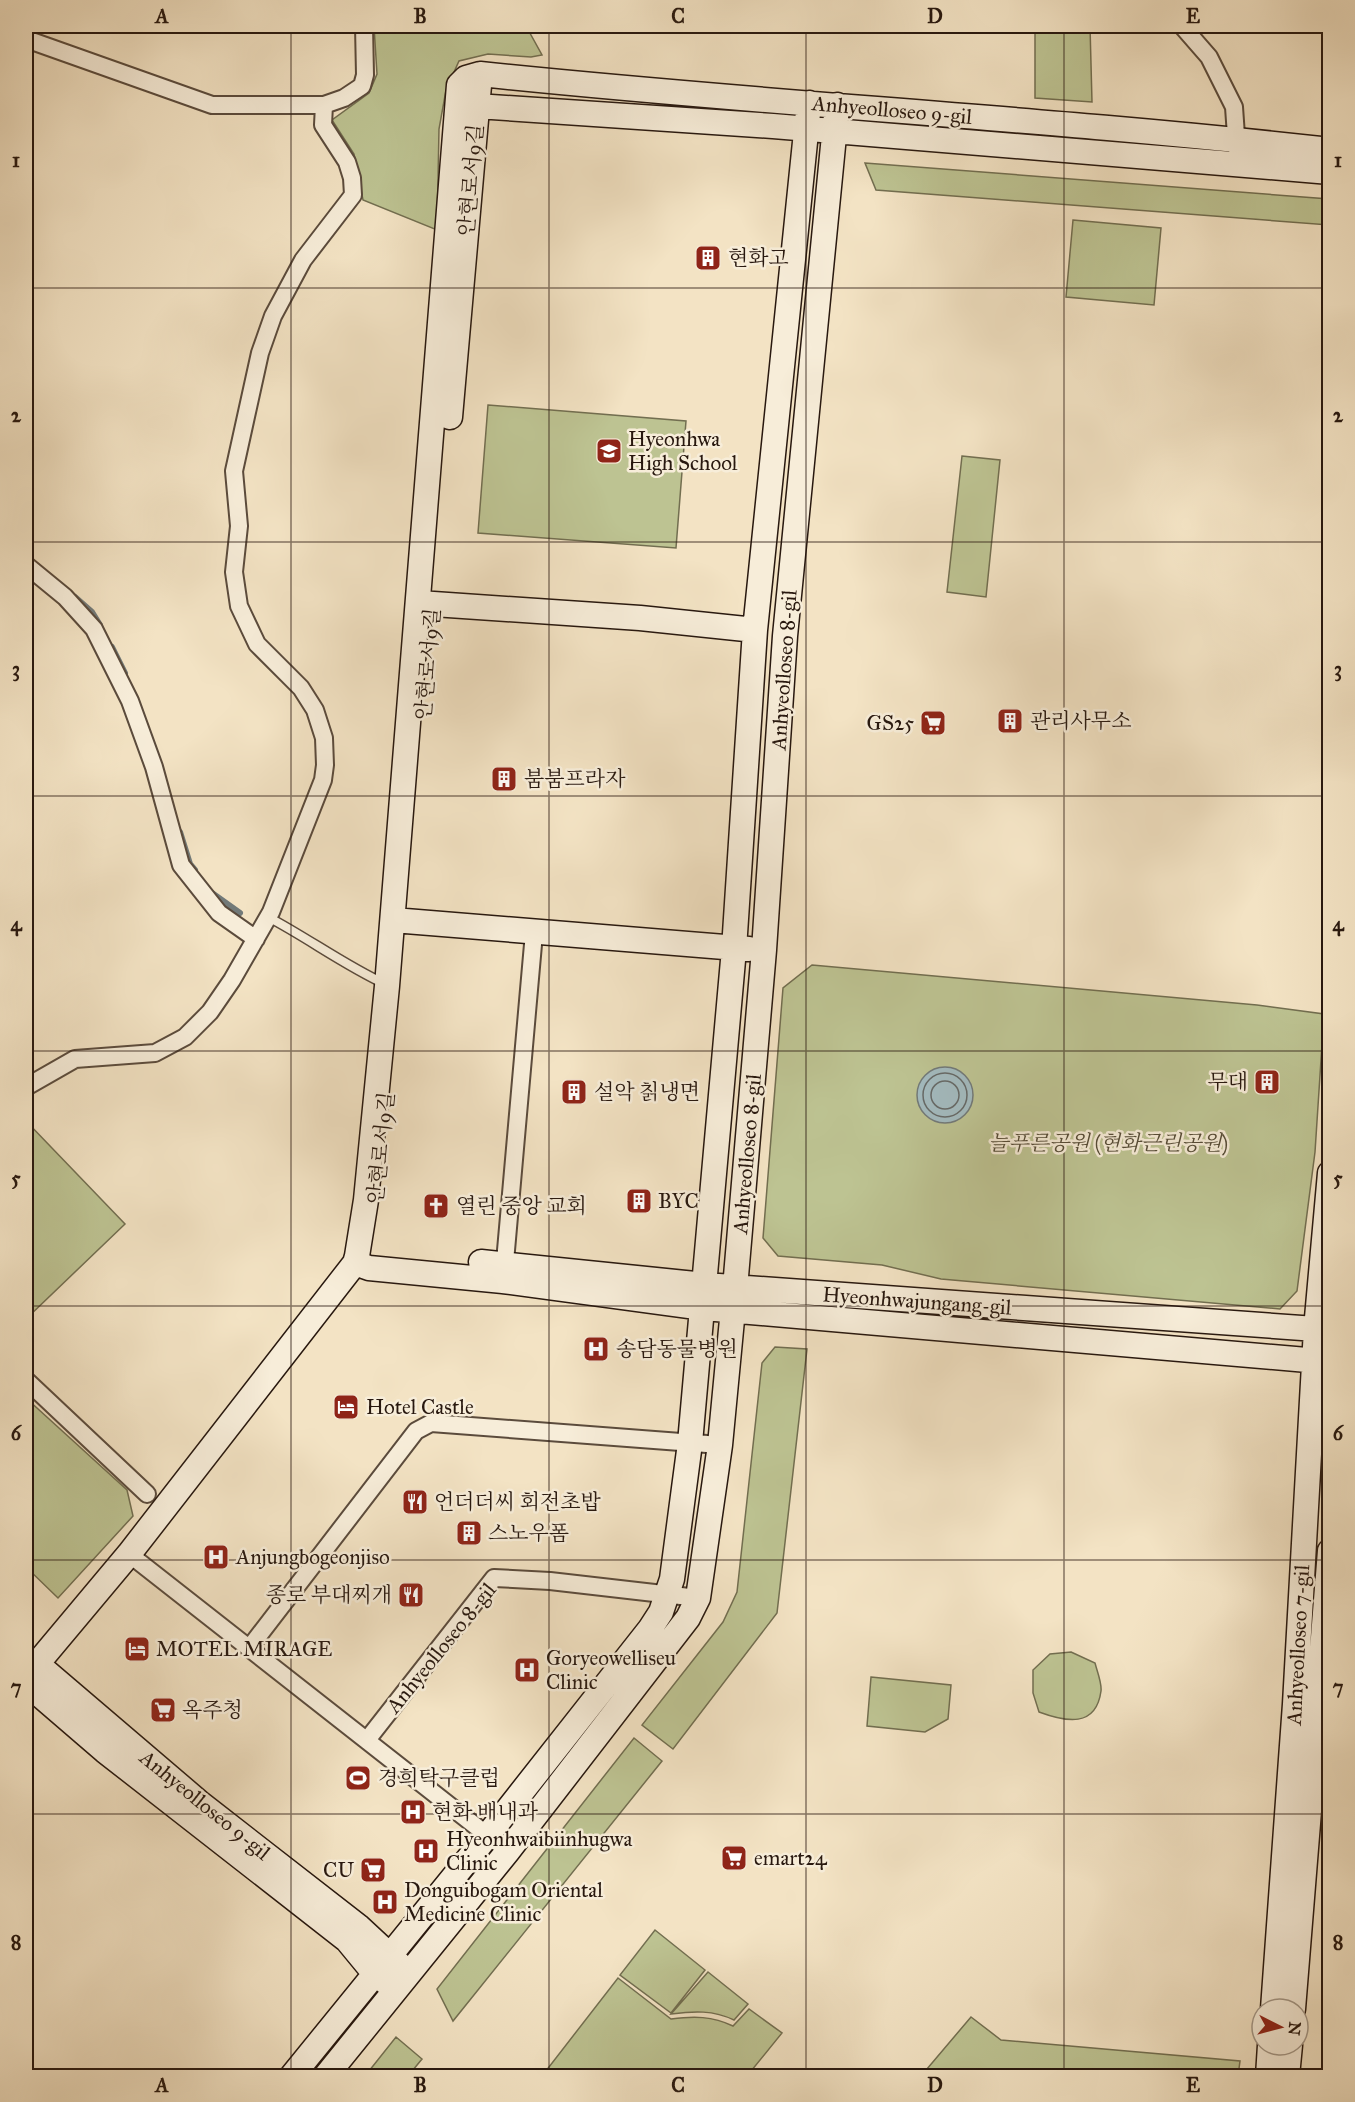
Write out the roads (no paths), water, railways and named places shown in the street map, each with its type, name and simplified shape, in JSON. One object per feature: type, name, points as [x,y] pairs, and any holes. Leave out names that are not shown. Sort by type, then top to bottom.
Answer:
[{"type":"street","points":[[26,39],[212,105],[324,105],[344,98],[362,86],[365,75],[364,26]]},
{"type":"street","points":[[1182,26],[1209,57],[1233,107],[1238,164]]},
{"type":"street","name":"Anhyeolloseo 9-gil","points":[[480,74],[600,87],[1236,139],[1329,150]]},
{"type":"street","name":"안현로서9길","points":[[364,1259],[399,920],[467,105],[480,74]]},
{"type":"street","name":"Anhyeolloseo 8-gil","points":[[292,2076],[487,1836],[650,1629],[661,1612],[672,1579],[690,1443],[705,1296],[734,949],[755,630],[809,103]]},
{"type":"street","points":[[26,1087],[75,1059],[155,1053],[184,1037],[210,1012],[268,917],[323,780],[326,765],[324,738],[315,710],[301,688],[257,644],[239,606],[234,572],[239,526],[234,471],[260,352],[273,316],[303,260],[353,195],[352,178],[346,162],[323,124],[324,105]]},
{"type":"street","points":[[467,105],[807,129],[1329,172]]},
{"type":"street","name":"Anhyeolloseo 8-gil","points":[[326,2076],[508,1851],[688,1618],[698,1598],[720,1445],[734,1299],[764,950],[785,636],[837,105]]},
{"type":"street","points":[[26,565],[64,597],[94,629],[130,701],[154,767],[181,866],[219,913],[256,939]]},
{"type":"street","name":"Anhyeolloseo 8-gil","points":[[426,604],[640,618],[755,630]]},
{"type":"street","points":[[399,920],[534,933],[764,950]]},
{"type":"street","name":"안현로서9길","points":[[364,1259],[366,1200],[387,986],[399,920]]},
{"type":"street","points":[[504,1273],[534,933]]},
{"type":"street","name":"Anhyeolloseo 7-gil","points":[[1274,1997],[1322,1361],[1329,1173]]},
{"type":"street","points":[[364,1259],[309,1340],[32,1680],[105,1751],[347,1940],[375,1974],[402,1982]]},
{"type":"street","name":"Hyeonhwajungang-gil","points":[[364,1259],[734,1299],[1323,1330]]},
{"type":"street","points":[[734,1299],[1322,1361]]},
{"type":"street","points":[[26,1380],[147,1494]]},
{"type":"street","points":[[250,1647],[416,1431],[431,1423],[720,1445]]},
{"type":"street","name":"Anhyeolloseo 7-gil","points":[[1294,1997],[1329,1551]]},
{"type":"street","points":[[133,1557],[508,1851]]},
{"type":"street","name":"Anhyeolloseo 8-gil","points":[[368,1740],[494,1578],[550,1581],[668,1594]]},
{"type":"street","points":[[668,1594],[698,1598]]},
{"type":"street","name":"Anhyeolloseo 9-gil","points":[[32,1680],[201,1804],[358,1927],[391,1955],[402,1982]]},
{"type":"street","points":[[1268,2076],[1269,2057]]},
{"type":"street","points":[[1287,2076],[1289,2057]]},
{"type":"lane","points":[[268,917],[300,933],[358,972],[387,986]]},
{"type":"water","points":[[945,1067],[960,1072],[968,1080],[973,1095],[968,1110],[960,1118],[945,1123],[930,1118],[922,1110],[917,1095],[922,1080],[930,1072]]},
{"type":"waterway","points":[[75,597],[92,612],[100,625]]},
{"type":"waterway","points":[[112,647],[125,673]]},
{"type":"waterway","points":[[180,832],[190,864],[195,870]]},
{"type":"waterway","points":[[212,893],[240,913]]},
{"type":"place","name":"현화고","points":[[708,258]]},
{"type":"place","name":"Hyeonhwa High School","points":[[609,451]]},
{"type":"place","name":"관리사무소","points":[[1010,721]]},
{"type":"place","name":"GS25","points":[[933,723]]},
{"type":"place","name":"붐붐프라자","points":[[504,779]]},
{"type":"place","name":"무대","points":[[1267,1082]]},
{"type":"place","name":"설악 칡냉면","points":[[574,1092]]},
{"type":"place","name":"BYC","points":[[639,1201]]},
{"type":"place","name":"열린 중앙 교회","points":[[436,1206]]},
{"type":"place","name":"송담동물병원","points":[[596,1349]]},
{"type":"place","name":"Hotel Castle","points":[[346,1407]]},
{"type":"place","name":"언더더씨 회전초밥","points":[[415,1502]]},
{"type":"place","name":"스노우폼","points":[[469,1533]]},
{"type":"place","name":"Anjungbogeonjiso","points":[[216,1557]]},
{"type":"place","name":"종로 부대찌개","points":[[411,1595]]},
{"type":"place","name":"MOTEL MIRAGE","points":[[137,1649]]},
{"type":"place","name":"Goryeowelliseu Clinic","points":[[527,1670]]},
{"type":"place","name":"옥주청","points":[[163,1710]]},
{"type":"place","name":"경희탁구클럽","points":[[358,1778]]},
{"type":"place","name":"현화 배내과","points":[[413,1812]]},
{"type":"place","name":"Hyeonhwaibiinhugwa Clinic","points":[[426,1851]]},
{"type":"place","name":"emart24","points":[[734,1858]]},
{"type":"place","name":"CU","points":[[373,1870]]},
{"type":"place","name":"Donguibogam Oriental Medicine Clinic","points":[[385,1902]]},
{"type":"park label","name":"늘푸른공원 (현화근린공원)","points":[[1108,1143]]}]
